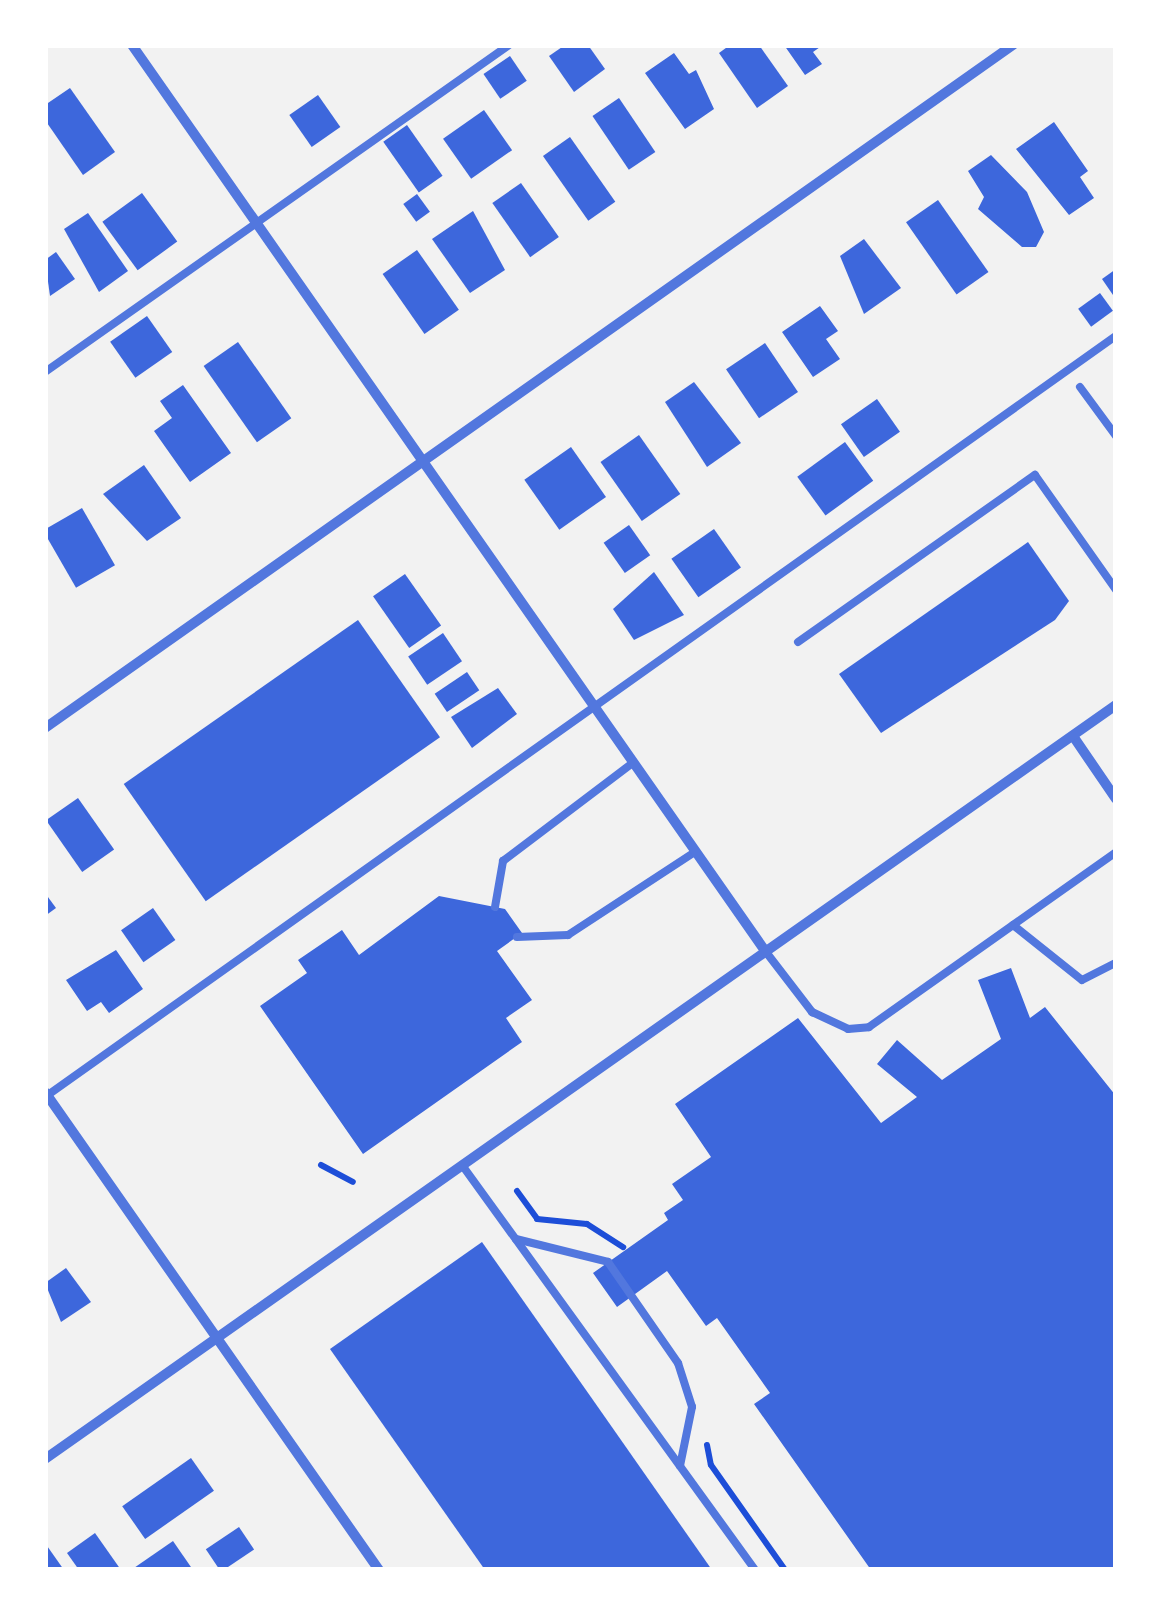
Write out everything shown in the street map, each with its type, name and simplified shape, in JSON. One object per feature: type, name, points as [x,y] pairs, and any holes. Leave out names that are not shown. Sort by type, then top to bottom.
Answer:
[{"type":"street","points":[[132,45],[766,952]]},
{"type":"street","points":[[45,728],[419,460],[1013,45]]},
{"type":"street","points":[[45,1459],[1116,705]]},
{"type":"street","points":[[1072,736],[1116,799]]},
{"type":"street","points":[[46,1095],[380,1570]]},
{"type":"lane","points":[[45,372],[508,45]]},
{"type":"lane","points":[[46,1095],[1116,336]]},
{"type":"lane","points":[[1080,387],[1116,436]]},
{"type":"lane","points":[[798,642],[1035,475],[1116,590]]},
{"type":"lane","points":[[495,907],[503,861],[634,762]]},
{"type":"lane","points":[[517,937],[568,935],[694,852]]},
{"type":"lane","points":[[766,952],[812,1012],[858,1028],[1116,852]]},
{"type":"lane","points":[[1013,925],[1082,980],[1116,963]]},
{"type":"lane","points":[[462,1165],[755,1570]]},
{"type":"lane","points":[[516,1240],[608,1262],[678,1363],[692,1407],[680,1466]]},
{"type":"path","points":[[322,1164],[353,1182]]},
{"type":"building","points":[[565,45],[588,45],[605,69],[574,92],[549,56]]},
{"type":"building","points":[[730,45],[759,45],[788,86],[757,108],[719,53]]},
{"type":"building","points":[[784,45],[823,45],[813,52],[822,64],[805,75]]},
{"type":"building","points":[[674,53],[689,74],[696,70],[714,109],[685,129],[645,73]]},
{"type":"building","points":[[510,56],[527,81],[500,99],[483,74]]},
{"type":"building","points":[[70,88],[115,152],[83,175],[45,120],[45,105]]},
{"type":"building","points":[[318,95],[340,127],[312,147],[289,115]]},
{"type":"building","points":[[619,98],[655,152],[629,170],[592,116]]},
{"type":"building","points":[[484,110],[512,150],[471,179],[443,139]]},
{"type":"building","points":[[1054,122],[1088,171],[1080,177],[1094,198],[1069,215],[1016,149]]},
{"type":"building","points":[[407,125],[443,176],[419,192],[383,142]]},
{"type":"building","points":[[570,137],[615,202],[588,221],[543,156]]},
{"type":"building","points":[[991,155],[1027,192],[1044,232],[1036,247],[1022,247],[978,209],[984,197],[968,171]]},
{"type":"building","points":[[521,183],[559,237],[530,257],[492,203]]},
{"type":"building","points":[[142,193],[177,242],[138,270],[102,222]]},
{"type":"building","points":[[417,194],[430,212],[416,222],[403,204]]},
{"type":"building","points":[[938,200],[988,272],[957,294],[906,222]]},
{"type":"building","points":[[473,211],[505,270],[470,293],[432,239]]},
{"type":"building","points":[[88,213],[128,271],[99,292],[64,229]]},
{"type":"building","points":[[864,239],[901,288],[864,314],[840,256]]},
{"type":"building","points":[[417,250],[459,310],[424,334],[383,274]]},
{"type":"building","points":[[56,252],[75,279],[50,296],[45,260]]},
{"type":"building","points":[[1116,269],[1116,294],[1113,295],[1102,279]]},
{"type":"building","points":[[1100,293],[1113,311],[1091,327],[1078,309]]},
{"type":"building","points":[[820,306],[838,331],[826,339],[840,359],[813,377],[782,332]]},
{"type":"building","points":[[147,316],[172,352],[135,378],[110,342]]},
{"type":"building","points":[[238,342],[291,418],[257,442],[204,366]]},
{"type":"building","points":[[765,343],[798,392],[759,418],[726,369]]},
{"type":"building","points":[[694,382],[741,443],[707,467],[665,402]]},
{"type":"building","points":[[183,385],[231,453],[190,482],[154,431],[172,418],[160,401]]},
{"type":"building","points":[[877,399],[900,432],[864,457],[841,424]]},
{"type":"building","points":[[639,435],[680,494],[642,521],[600,462]]},
{"type":"building","points":[[845,442],[873,481],[825,516],[797,477]]},
{"type":"building","points":[[571,447],[606,497],[559,530],[524,480]]},
{"type":"building","points":[[144,465],[181,518],[147,541],[103,494]]},
{"type":"building","points":[[82,508],[115,565],[76,588],[45,529]]},
{"type":"building","points":[[629,525],[650,555],[625,573],[604,543]]},
{"type":"building","points":[[714,529],[741,568],[698,597],[671,559]]},
{"type":"building","points":[[1028,542],[1069,601],[1055,620],[881,733],[839,674]]},
{"type":"building","points":[[654,572],[684,615],[634,640],[613,609]]},
{"type":"building","points":[[405,574],[441,626],[409,648],[373,596]]},
{"type":"building","points":[[358,620],[440,737],[206,901],[124,784]]},
{"type":"building","points":[[443,633],[462,661],[427,685],[408,656]]},
{"type":"building","points":[[467,672],[479,690],[447,712],[435,694]]},
{"type":"building","points":[[498,688],[517,714],[472,748],[451,717]]},
{"type":"building","points":[[78,798],[114,850],[82,872],[46,820]]},
{"type":"building","points":[[45,893],[56,908],[45,916]]},
{"type":"building","points":[[439,896],[505,909],[522,933],[497,951],[532,1000],[506,1018],[522,1042],[363,1154],[260,1006],[307,973],[298,960],[342,930],[359,955]]},
{"type":"building","points":[[153,908],[175,940],[143,962],[121,930]]},
{"type":"building","points":[[116,950],[143,989],[109,1013],[101,1002],[87,1011],[66,980]]},
{"type":"building","points":[[1011,968],[1030,1018],[1045,1007],[1116,1096],[1116,1570],[871,1570],[754,1404],[770,1393],[717,1318],[706,1326],[667,1271],[617,1307],[593,1273],[668,1220],[664,1213],[683,1200],[672,1184],[711,1157],[675,1104],[798,1018],[881,1123],[917,1097],[877,1064],[897,1040],[942,1080],[1001,1039],[978,980]]},
{"type":"building","points":[[482,1242],[712,1570],[485,1570],[330,1349]]},
{"type":"building","points":[[66,1268],[91,1302],[61,1322],[45,1283]]},
{"type":"building","points":[[191,1458],[214,1491],[145,1539],[122,1506]]},
{"type":"building","points":[[239,1527],[254,1549],[220,1570],[206,1549]]},
{"type":"building","points":[[95,1533],[121,1570],[79,1570],[67,1553]]},
{"type":"building","points":[[173,1541],[193,1570],[131,1570]]},
{"type":"building","points":[[45,1543],[64,1570],[45,1570]]}]
